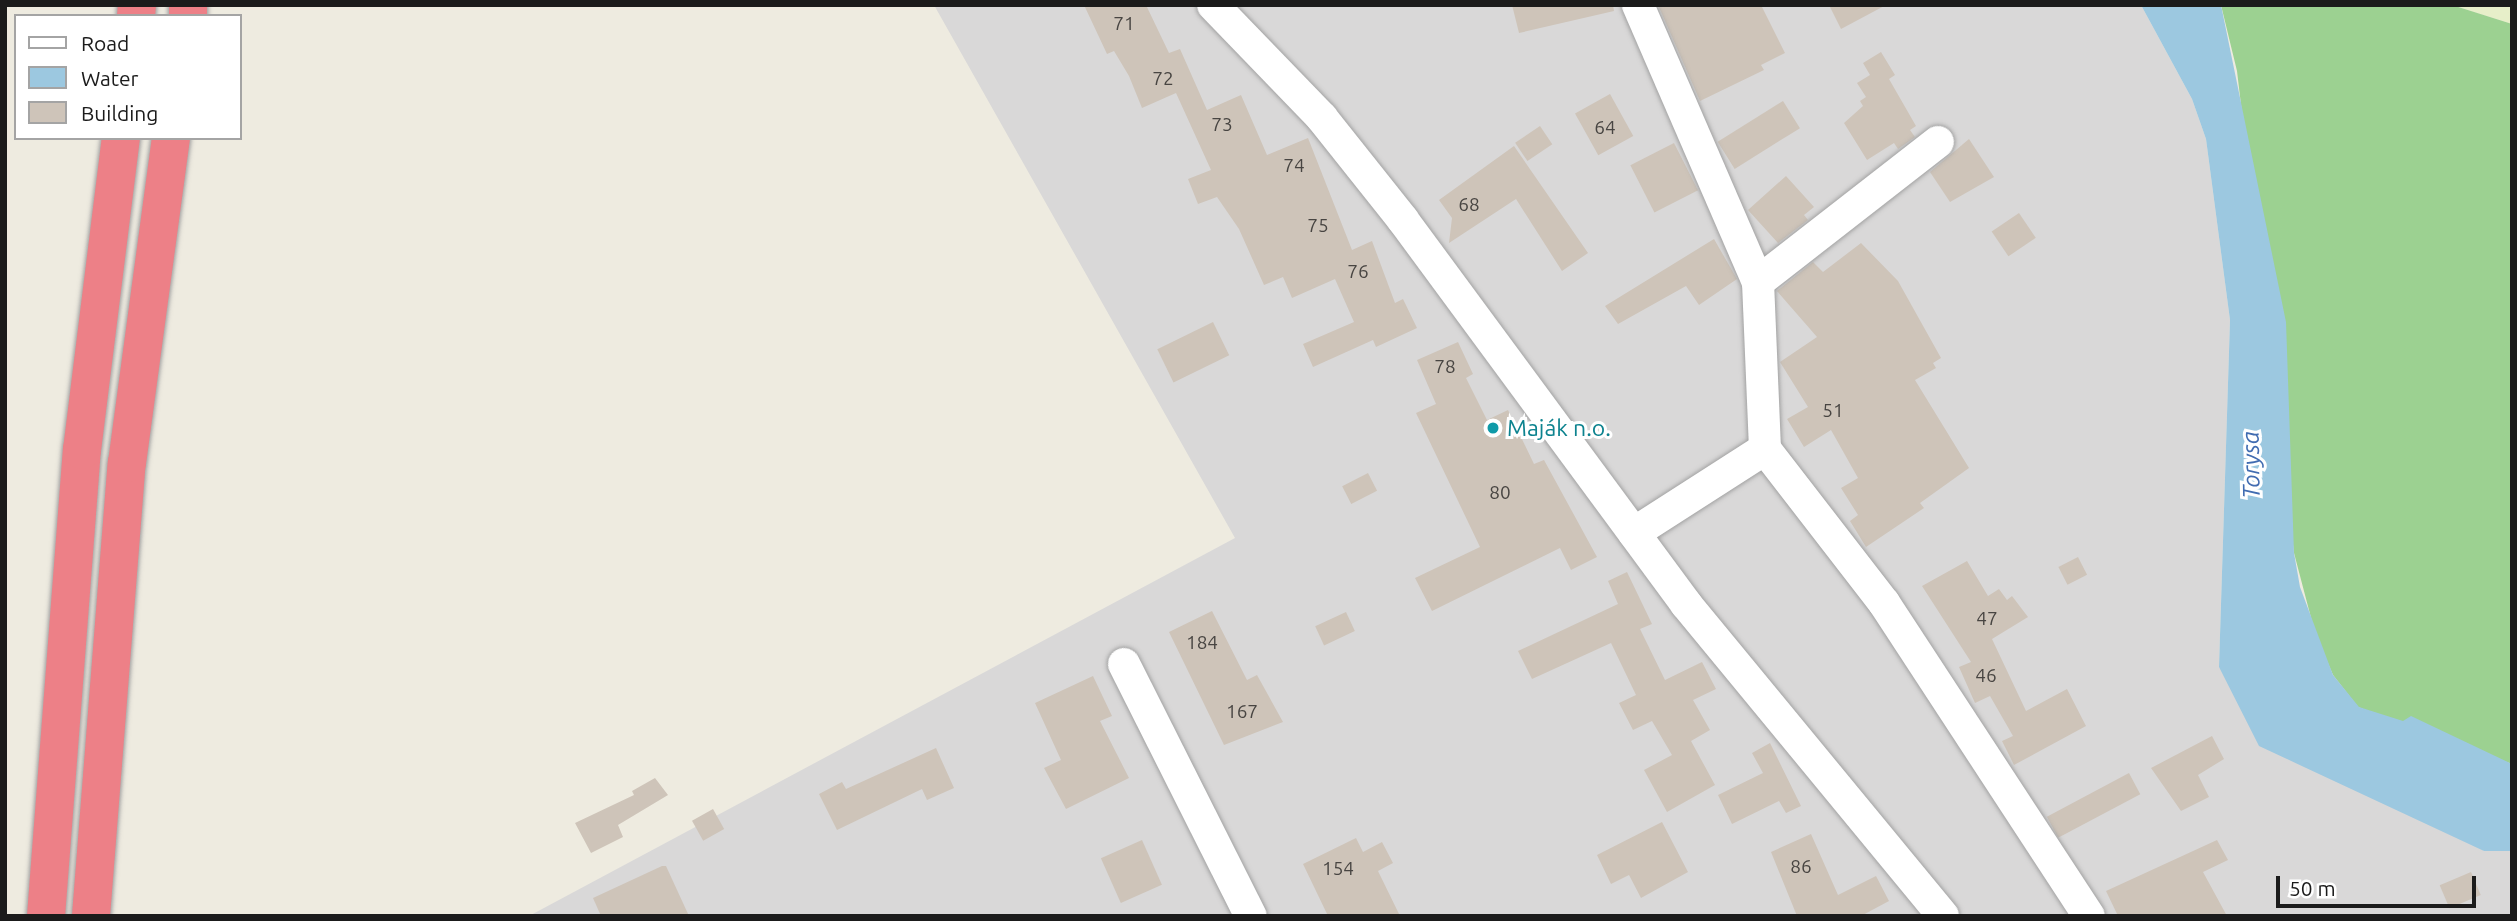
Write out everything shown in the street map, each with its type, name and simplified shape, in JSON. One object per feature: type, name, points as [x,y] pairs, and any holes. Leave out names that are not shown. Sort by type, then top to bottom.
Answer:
[{"type":"highway","points":[[46,916],[82,450],[121,140]]},
{"type":"highway","points":[[91,916],[127,463],[171,140]]},
{"type":"street","points":[[1213,5],[1322,118],[1403,220],[1695,615],[1943,916]]},
{"type":"street","points":[[1638,5],[1758,282],[1765,449],[1884,604],[2089,916]]},
{"type":"street","points":[[1758,282],[1938,142]]},
{"type":"street","points":[[1634,533],[1765,449]]},
{"type":"street","points":[[1124,664],[1251,916]]},
{"type":"shaded area","points":[[934,5],[2141,5],[2192,99],[2206,139],[2230,320],[2219,667],[2484,851],[2512,851],[2512,916],[529,916],[1235,538]]},
{"type":"green space","points":[[2221,5],[2452,5],[2512,24],[2512,764],[2358,707],[2333,675],[2315,633],[2294,553],[2237,71]]},
{"type":"green space","points":[[2452,5],[2512,5],[2512,24]]},
{"type":"water","name":"Torysa","points":[[2141,5],[2221,5],[2286,322],[2294,553],[2300,587],[2333,675],[2359,707],[2403,721],[2411,716],[2512,764],[2512,851],[2484,851],[2259,746],[2219,667],[2230,320],[2206,139],[2192,99]]},
{"type":"building","points":[[1084,5],[1146,5],[1169,53],[1180,49],[1207,110],[1241,95],[1267,155],[1308,138],[1352,250],[1372,241],[1395,303],[1403,299],[1417,328],[1376,347],[1373,340],[1313,367],[1303,344],[1354,322],[1335,279],[1292,298],[1283,277],[1264,285],[1239,229],[1217,197],[1198,204],[1188,179],[1211,170],[1176,93],[1142,108],[1129,76],[1114,51],[1107,54]]},
{"type":"building","points":[[1512,5],[1613,5],[1614,11],[1519,33]]},
{"type":"building","points":[[1658,5],[1761,5],[1785,53],[1761,65],[1764,70],[1700,101]]},
{"type":"building","points":[[1829,5],[1886,5],[1841,29]]},
{"type":"building","points":[[1881,52],[1895,75],[1889,79],[1916,126],[1910,130],[1915,137],[1898,149],[1894,143],[1867,160],[1844,123],[1863,106],[1860,101],[1866,97],[1857,83],[1870,75],[1863,63]]},
{"type":"building","points":[[1610,94],[1633,136],[1598,155],[1575,113]]},
{"type":"building","points":[[1783,101],[1800,128],[1735,169],[1718,142]]},
{"type":"building","points":[[1540,126],[1552,144],[1527,161],[1515,143]]},
{"type":"building","points":[[1969,139],[1994,177],[1950,202],[1930,172]]},
{"type":"building","points":[[1674,143],[1698,190],[1654,212],[1630,165]]},
{"type":"building","points":[[1514,146],[1588,253],[1562,271],[1516,199],[1449,243],[1452,218],[1439,200]]},
{"type":"building","points":[[1786,176],[1814,207],[1804,215],[1808,220],[1778,243],[1748,210]]},
{"type":"building","points":[[2019,213],[2036,238],[2008,256],[1992,231]]},
{"type":"building","points":[[1714,239],[1737,279],[1699,305],[1686,286],[1618,324],[1605,306]]},
{"type":"building","points":[[1861,243],[1898,281],[1941,358],[1933,363],[1936,368],[1915,380],[1969,468],[1920,503],[1924,508],[1866,547],[1850,521],[1858,515],[1841,488],[1858,478],[1831,430],[1804,447],[1787,419],[1808,407],[1780,362],[1817,337],[1777,291],[1813,262],[1823,272]]},
{"type":"building","points":[[1213,322],[1229,355],[1173,382],[1157,349]]},
{"type":"building","points":[[1458,342],[1473,374],[1466,378],[1487,420],[1508,410],[1534,464],[1544,460],[1597,557],[1571,570],[1560,548],[1432,611],[1415,578],[1480,547],[1416,413],[1436,404],[1417,360]]},
{"type":"building","points":[[1368,473],[1377,491],[1351,504],[1342,486]]},
{"type":"building","points":[[2078,557],[2087,575],[2067,585],[2058,567]]},
{"type":"building","points":[[1967,561],[1988,596],[1999,589],[2007,600],[2012,596],[2028,617],[1992,639],[2026,711],[2067,689],[2086,726],[2014,765],[2002,741],[2013,736],[1990,696],[1975,703],[1959,667],[1971,662],[1922,586]]},
{"type":"building","points":[[1627,572],[1652,624],[1640,629],[1665,680],[1702,662],[1716,689],[1693,700],[1710,730],[1691,741],[1715,785],[1667,812],[1644,770],[1672,755],[1652,721],[1633,730],[1619,703],[1636,695],[1611,643],[1532,679],[1518,651],[1618,604],[1608,581]]},
{"type":"building","points":[[1212,611],[1247,680],[1257,675],[1283,722],[1224,745],[1169,632]]},
{"type":"building","points":[[1346,612],[1355,631],[1324,645],[1315,626]]},
{"type":"building","points":[[1093,676],[1112,716],[1100,721],[1129,778],[1066,809],[1044,768],[1061,760],[1035,703]]},
{"type":"building","points":[[2212,736],[2224,759],[2198,775],[2209,797],[2181,811],[2151,768]]},
{"type":"building","points":[[1770,743],[1801,806],[1786,813],[1779,801],[1732,824],[1718,795],[1763,773],[1752,753]]},
{"type":"building","points":[[936,748],[954,788],[927,800],[922,789],[837,830],[819,794],[842,782],[846,789]]},
{"type":"building","points":[[2129,773],[2140,794],[2058,838],[2047,817]]},
{"type":"building","points":[[655,778],[668,795],[618,825],[623,837],[591,853],[575,823],[634,795],[632,791]]},
{"type":"building","points":[[713,809],[724,829],[703,841],[692,821]]},
{"type":"building","points":[[1662,822],[1688,872],[1641,898],[1629,875],[1611,884],[1597,855]]},
{"type":"building","points":[[1811,834],[1838,895],[1876,876],[1889,901],[1861,916],[1797,916],[1771,852]]},
{"type":"building","points":[[1356,838],[1363,852],[1382,842],[1393,863],[1378,871],[1400,916],[1328,916],[1303,864]]},
{"type":"building","points":[[1142,840],[1162,885],[1121,903],[1101,858]]},
{"type":"building","points":[[2217,840],[2228,860],[2203,872],[2227,916],[2118,916],[2106,891]]},
{"type":"building","points":[[666,866],[689,916],[601,916],[593,898]]},
{"type":"building","points":[[2471,872],[2481,895],[2449,908],[2440,885]]},
{"type":"place","name":"Maják n.o.","points":[[1493,428]]}]
